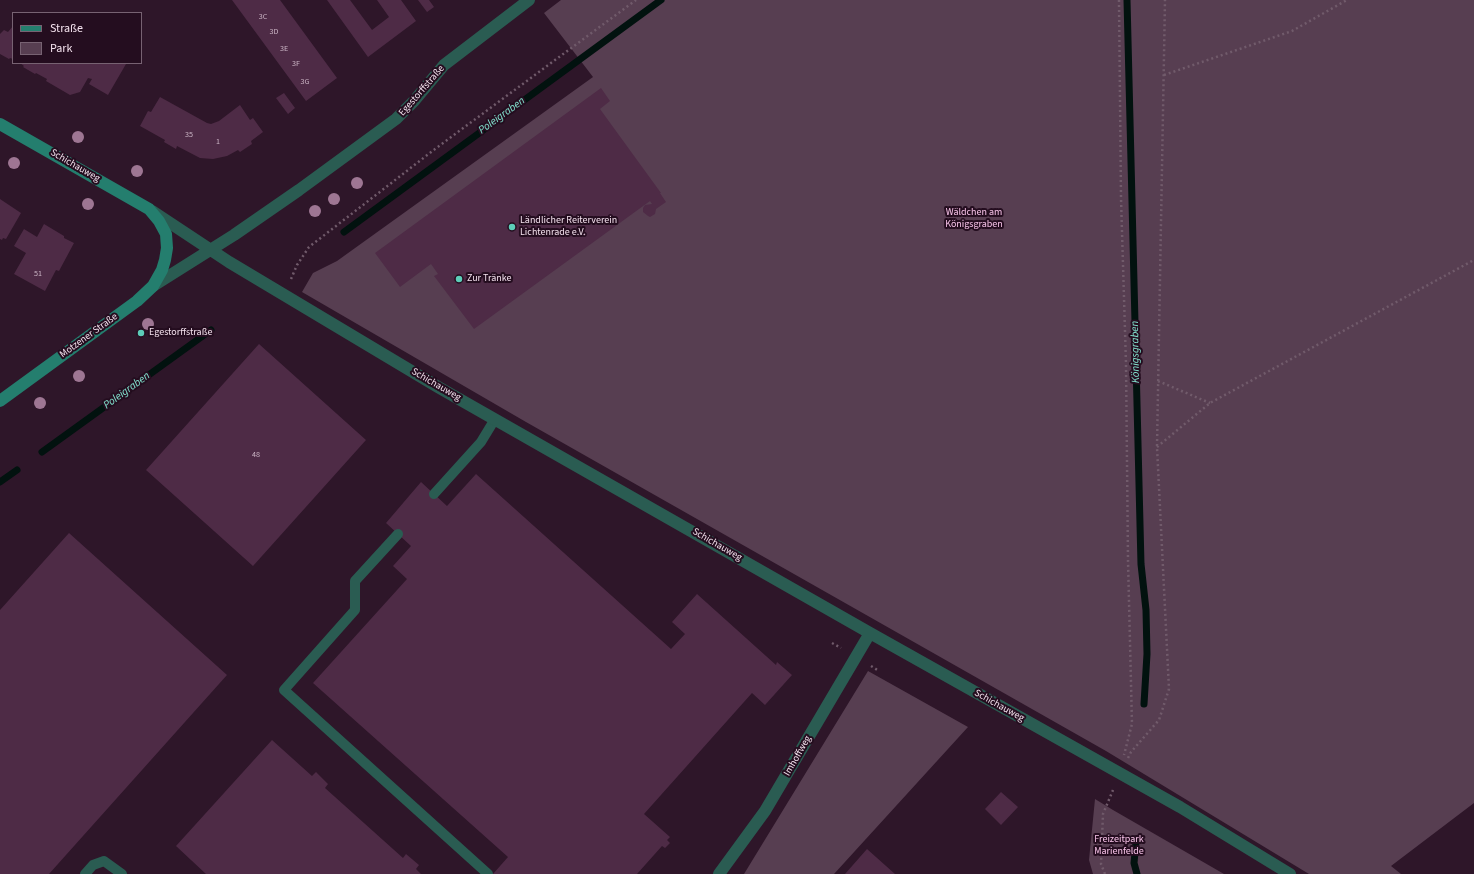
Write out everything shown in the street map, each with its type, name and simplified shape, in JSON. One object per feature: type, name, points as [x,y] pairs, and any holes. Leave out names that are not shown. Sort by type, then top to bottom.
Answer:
[{"type":"street","name":"Egestorffstraße","points":[[153,286],[300,190],[396,119],[414,101],[444,65],[529,0]]},
{"type":"street","name":"Schichauweg","points":[[0,124],[149,209],[284,296],[495,419],[870,633],[1180,807],[1290,874]]},
{"type":"street","name":"Schichauweg","points":[[149,209],[166,234],[167,248],[165,260]]},
{"type":"street","name":"Motzener Straße","points":[[0,401],[137,301],[153,286],[162,270],[165,260]]},
{"type":"street","name":"Imhoffweg","points":[[719,874],[765,811],[870,633]]},
{"type":"lane","points":[[434,494],[481,442],[495,419]]},
{"type":"lane","points":[[398,534],[355,581],[355,610],[284,690],[488,874]]},
{"type":"lane","points":[[85,874],[92,865],[104,861],[122,874]]},
{"type":"path","points":[[284,296],[297,265],[309,247],[435,148],[636,0]]},
{"type":"path","points":[[1119,0],[1121,198],[1126,364],[1128,560],[1132,724],[1120,773]]},
{"type":"path","points":[[1104,874],[1101,864],[1103,814],[1120,773],[1131,752],[1159,720],[1169,689],[1157,447],[1165,0]]},
{"type":"path","points":[[1164,75],[1292,31],[1347,0]]},
{"type":"path","points":[[1157,447],[1210,403],[1474,260]]},
{"type":"path","points":[[1158,381],[1210,403]]},
{"type":"green space","name":"Wäldchen am Königsgraben","points":[[561,0],[1474,0],[1474,803],[1391,866],[1401,874],[1309,874],[1106,751],[526,422],[302,292],[313,273],[337,261],[593,77],[544,13]]},
{"type":"green space","points":[[868,671],[968,727],[834,874],[744,874]]},
{"type":"green space","name":"Freizeitpark Marienfelde","points":[[1095,799],[1224,874],[1093,874],[1089,860]]},
{"type":"building","points":[[232,0],[280,0],[337,78],[306,101]]},
{"type":"building","points":[[327,0],[350,0],[372,30],[389,17],[377,0],[401,0],[416,21],[368,57]]},
{"type":"building","points":[[418,0],[429,0],[434,7],[427,12]]},
{"type":"building","points":[[12,27],[12,59],[9,59],[0,54],[0,34],[4,30],[8,32]]},
{"type":"building","points":[[21,64],[126,64],[108,95],[89,84],[92,79],[88,78],[80,92],[70,95],[46,81],[47,79],[23,67],[24,66]]},
{"type":"building","name":"Ländlicher Reiterverein Lichtenrade e.V.","points":[[601,88],[610,101],[600,109],[666,202],[656,209],[655,214],[650,217],[643,212],[645,205],[652,204],[650,201],[474,329],[434,276],[438,274],[431,264],[400,287],[375,253]]},
{"type":"building","points":[[284,93],[295,108],[288,114],[276,98]]},
{"type":"building","points":[[160,97],[211,124],[219,121],[240,105],[250,120],[253,118],[263,132],[251,141],[252,144],[240,152],[238,150],[227,156],[213,159],[200,158],[177,146],[176,149],[164,142],[165,140],[140,126],[148,111],[151,112]]},
{"type":"building","points":[[0,199],[21,213],[6,239],[3,238],[2,240],[0,239]]},
{"type":"building","points":[[44,224],[74,243],[59,271],[56,270],[45,291],[14,274],[26,253],[14,246],[24,229],[37,237]]},
{"type":"building","points":[[259,344],[366,440],[253,566],[146,470]]},
{"type":"building","points":[[476,474],[671,649],[685,634],[672,622],[697,594],[776,665],[777,662],[792,675],[765,705],[752,693],[644,814],[670,837],[667,840],[670,843],[665,848],[662,846],[637,874],[493,874],[508,857],[313,683],[407,579],[393,566],[411,546],[386,523],[421,482],[447,506]]},
{"type":"building","points":[[69,533],[227,675],[49,874],[0,874],[0,610]]},
{"type":"building","points":[[272,740],[312,776],[316,772],[328,784],[325,788],[403,858],[406,854],[419,865],[416,869],[421,874],[206,874],[176,846]]},
{"type":"building","points":[[1001,792],[1018,807],[1001,825],[985,809]]},
{"type":"building","points":[[867,849],[895,874],[845,874]]},
{"type":"waterway","name":"Poleigraben","points":[[344,232],[661,0]]},
{"type":"waterway","name":"Königsgraben","points":[[1127,0],[1141,564],[1146,610],[1147,654],[1144,704]]},
{"type":"waterway","name":"Poleigraben","points":[[42,452],[211,330]]},
{"type":"waterway","name":"Poleigraben","points":[[0,482],[17,470]]},
{"type":"waterway","name":"Königsgraben","points":[[1136,842],[1134,863],[1137,874]]},
{"type":"place","name":"Ländlicher Reiterverein Lichtenrade e.V.","points":[[512,227]]},
{"type":"place","name":"Zur Tränke","points":[[459,279]]},
{"type":"place","name":"Egestorffstraße","points":[[141,333]]}]
